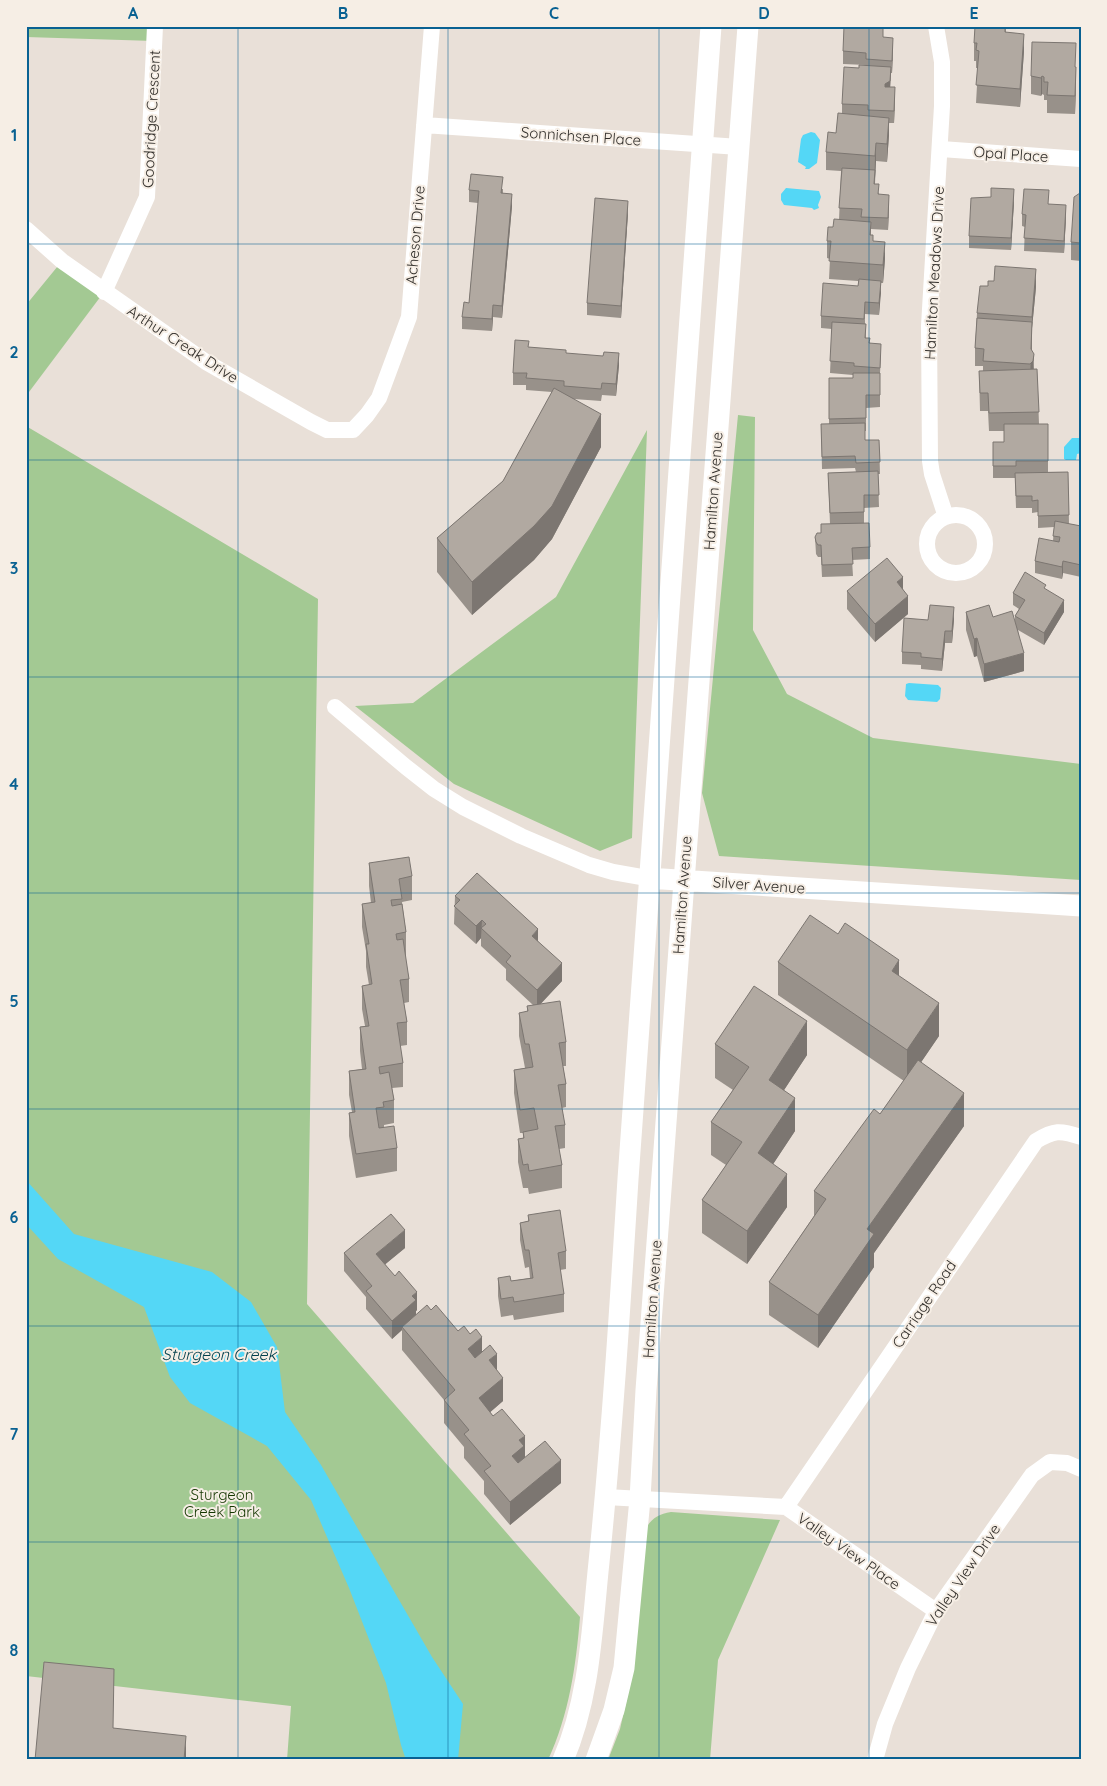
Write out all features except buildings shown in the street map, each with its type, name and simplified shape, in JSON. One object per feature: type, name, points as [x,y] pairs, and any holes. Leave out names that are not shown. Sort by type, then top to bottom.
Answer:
[{"type":"street","name":"Goodridge Crescent","points":[[104,292],[147,197],[155,26]]},
{"type":"street","name":"Acheson Drive","points":[[353,430],[367,416],[379,398],[409,317],[432,26]]},
{"type":"street","name":"Hamilton Avenue","points":[[563,1760],[578,1713],[587,1673],[606,1497],[614,1400],[647,878],[711,26]]},
{"type":"street","name":"Hamilton Avenue","points":[[596,1760],[614,1710],[624,1668],[640,1499],[646,1390],[683,880],[748,26]]},
{"type":"street","name":"Hamilton Meadows Drive","points":[[936,26],[942,62],[941,149],[929,326],[930,411],[932,474],[946,517]]},
{"type":"street","name":"Sonnichsen Place","points":[[424,125],[739,147]]},
{"type":"street","name":"Opal Place","points":[[941,149],[1081,159]]},
{"type":"street","name":"Arthur Creak Drive","points":[[26,229],[62,261],[206,362],[327,430],[353,430]]},
{"type":"street","name":"Silver Avenue","points":[[335,706],[434,789],[463,807],[521,836],[589,866],[647,878],[1081,906]]},
{"type":"street","name":"Carriage Road","points":[[786,1507],[1036,1141],[1055,1132],[1066,1132],[1081,1137]]},
{"type":"street","name":"Valley View Drive","points":[[875,1760],[885,1724],[908,1668],[936,1611],[1032,1475],[1050,1462],[1067,1463],[1081,1469]]},
{"type":"street","name":"Valley View Place","points":[[606,1497],[786,1507],[936,1611]]},
{"type":"green space","points":[[26,26],[155,26],[154,41],[26,37]]},
{"type":"green space","points":[[62,261],[104,292],[26,396],[26,305]]},
{"type":"green space","points":[[738,415],[755,417],[753,630],[787,694],[873,738],[1081,764],[1081,880],[719,856],[702,793]]},
{"type":"green space","name":"Sturgeon Creek Park","points":[[26,426],[318,599],[307,1304],[580,1617],[576,1654],[566,1708],[548,1760],[287,1760],[291,1706],[26,1676]]},
{"type":"green space","points":[[647,430],[632,838],[600,851],[454,784],[355,706],[413,703],[556,597]]},
{"type":"green space","points":[[671,1512],[780,1520],[718,1660],[710,1760],[608,1760],[620,1729],[630,1685],[646,1528],[656,1517]]},
{"type":"water","points":[[811,132],[815,133],[820,140],[817,163],[809,169],[805,169],[806,167],[798,162],[801,139],[803,135]]},
{"type":"water","points":[[786,188],[819,191],[821,197],[818,205],[819,208],[814,210],[812,208],[784,205],[781,200],[781,194]]},
{"type":"water","points":[[1072,438],[1081,438],[1081,453],[1077,454],[1076,460],[1066,460],[1064,459],[1064,447]]},
{"type":"water","points":[[906,684],[938,685],[941,688],[940,699],[937,702],[908,700],[905,696]]},
{"type":"water","name":"Sturgeon Creek","points":[[26,1180],[74,1234],[212,1272],[251,1302],[277,1347],[285,1412],[321,1465],[432,1657],[463,1704],[458,1760],[406,1760],[386,1683],[349,1588],[311,1500],[267,1446],[190,1403],[170,1377],[144,1307],[58,1259],[26,1224]]}]
